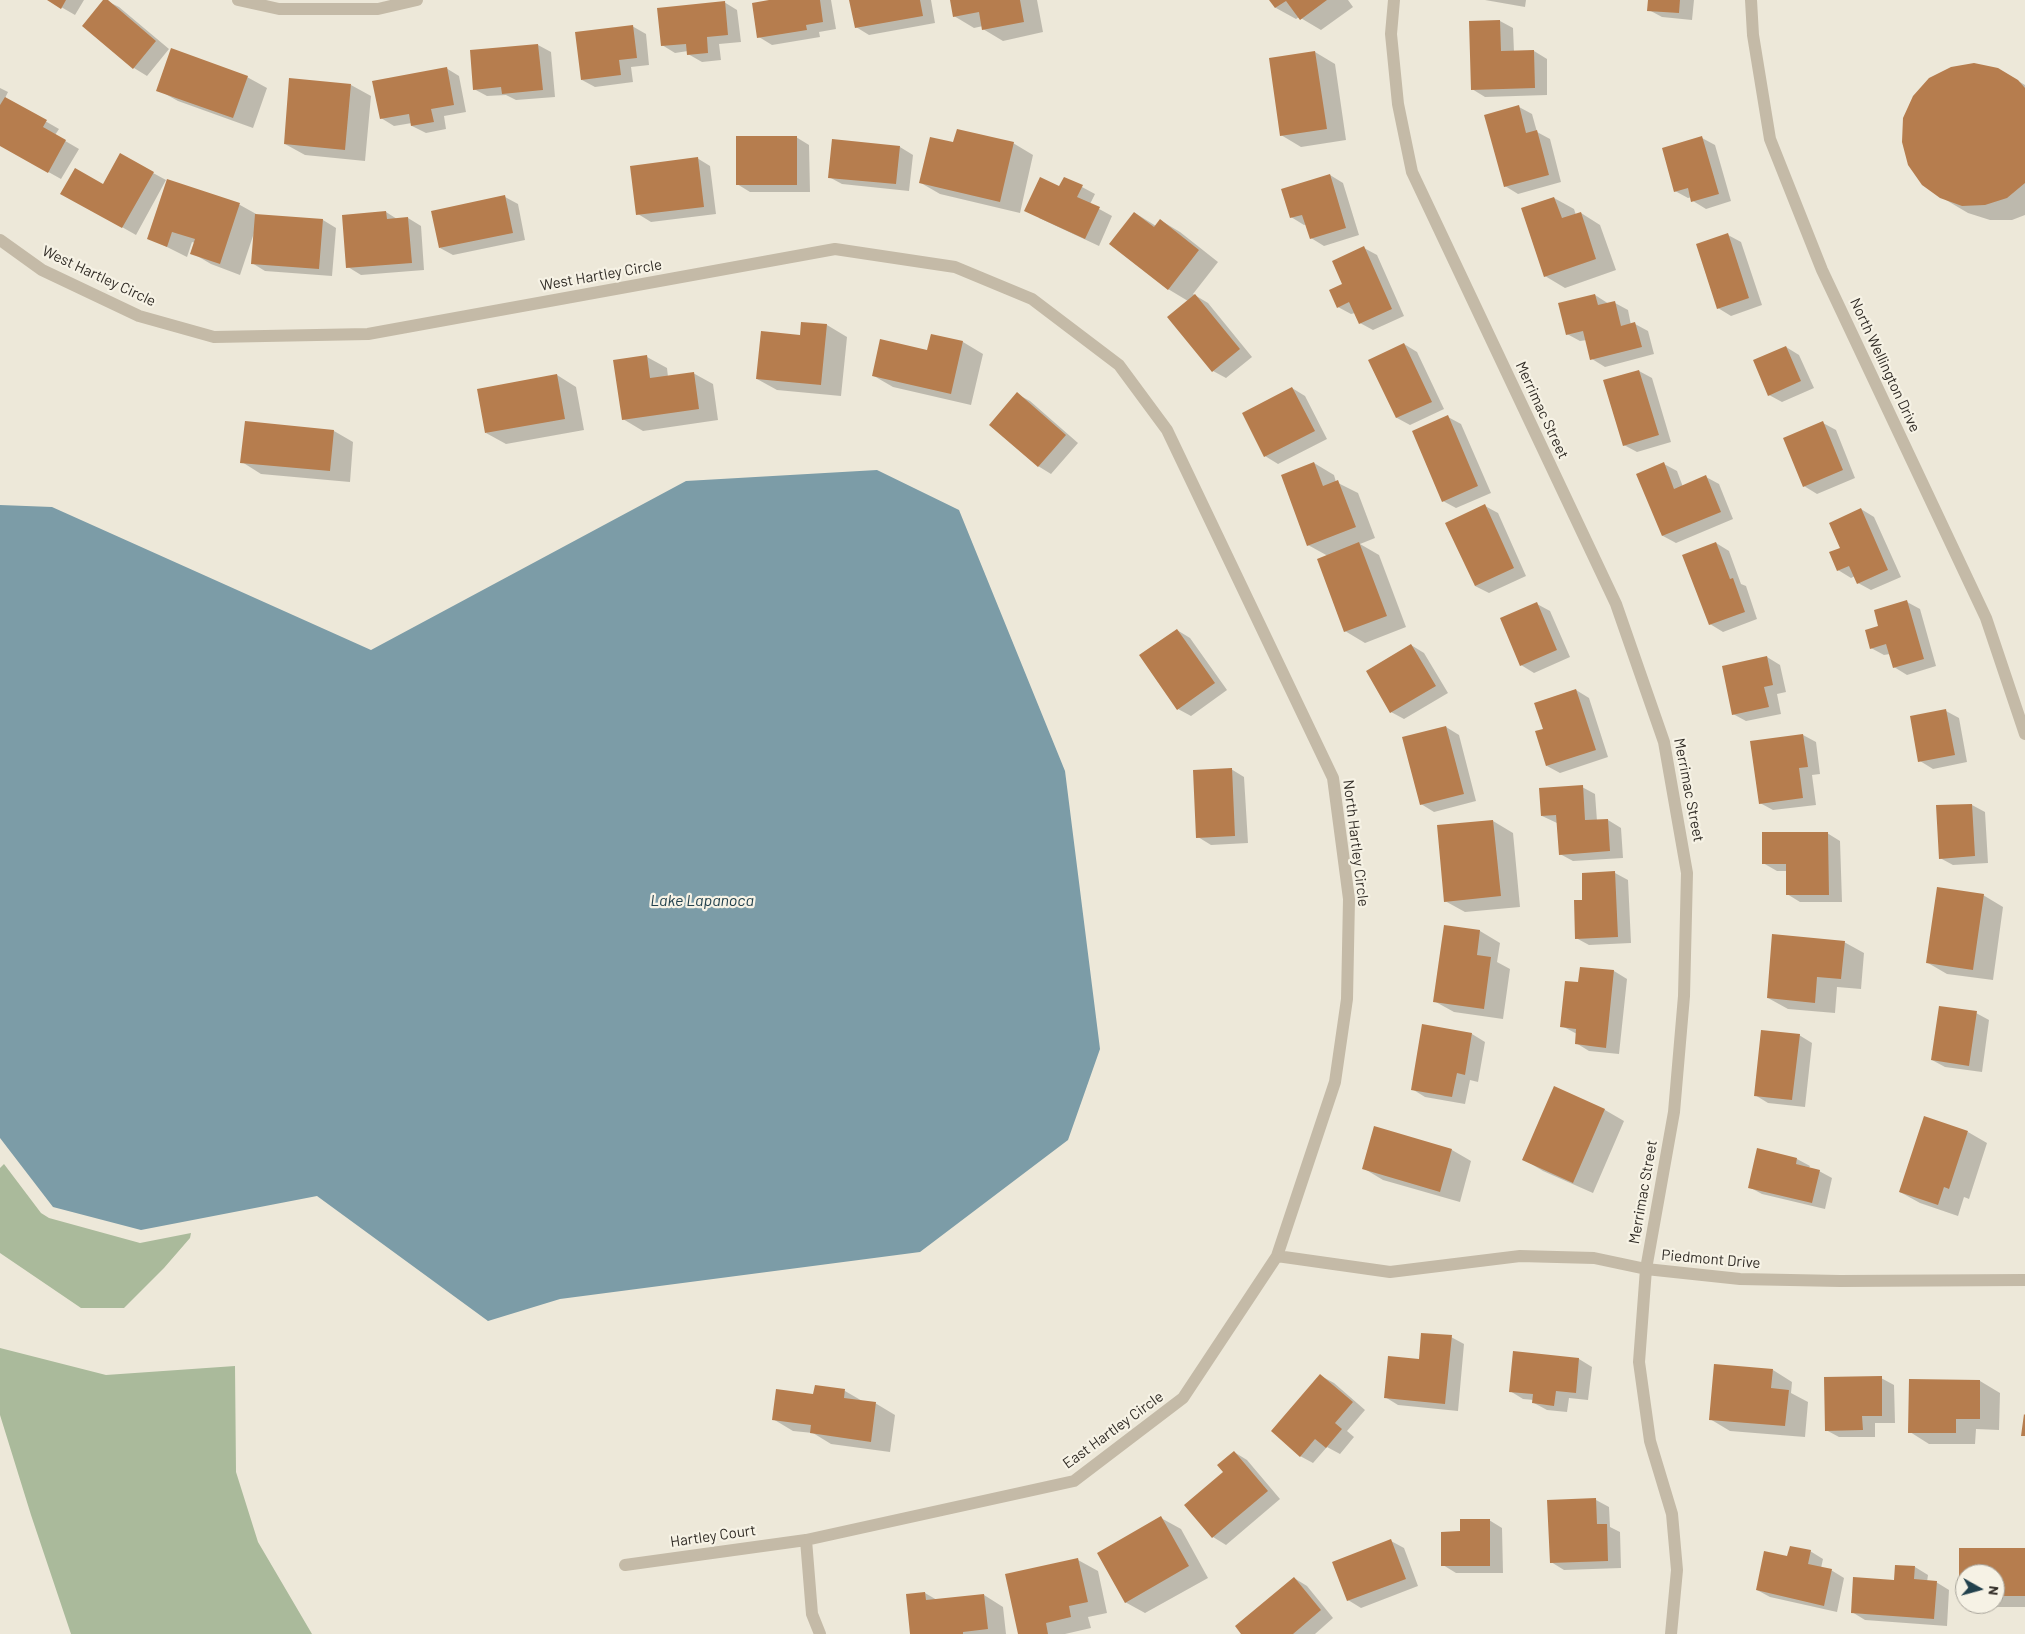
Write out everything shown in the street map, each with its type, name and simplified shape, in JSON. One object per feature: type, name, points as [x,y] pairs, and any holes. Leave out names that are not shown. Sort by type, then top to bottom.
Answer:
[{"type":"street","points":[[238,0],[279,9],[378,9],[417,0]]},
{"type":"street","name":"Merrimac Street","points":[[1394,0],[1391,34],[1398,104],[1412,172],[1616,604],[1664,742],[1687,873],[1684,996],[1674,1112],[1646,1270],[1640,1362],[1650,1441],[1672,1514],[1677,1570],[1670,1634]]},
{"type":"street","name":"North Wellington Drive","points":[[1751,0],[1753,35],[1770,139],[1822,270],[1986,618],[2025,734]]},
{"type":"street","name":"West Hartley Circle","points":[[0,240],[42,270],[139,316],[214,337],[368,334],[835,249],[954,267],[1032,299],[1119,365],[1167,430]]},
{"type":"street","name":"North Hartley Circle","points":[[1167,430],[1333,778],[1349,899],[1347,999],[1335,1082],[1277,1256]]},
{"type":"street","name":"Piedmont Drive","points":[[1277,1256],[1390,1272],[1520,1256],[1594,1258],[1646,1270],[1740,1279],[1840,1281],[2025,1280]]},
{"type":"street","name":"East Hartley Circle","points":[[806,1540],[1074,1481],[1183,1398],[1277,1256]]},
{"type":"street","points":[[806,1540],[812,1614],[820,1634]]},
{"type":"street","name":"Hartley Court","points":[[625,1565],[806,1540]]},
{"type":"green space","points":[[4,1164],[41,1213],[49,1218],[140,1243],[191,1233],[190,1238],[164,1268],[124,1308],[81,1308],[0,1253],[0,1168]]},
{"type":"green space","points":[[0,1348],[106,1375],[235,1366],[236,1472],[258,1542],[312,1634],[71,1634],[0,1415]]},
{"type":"water","name":"Lake Lapanoca","points":[[877,470],[959,510],[1065,771],[1100,1049],[1068,1140],[920,1252],[560,1299],[488,1321],[317,1196],[141,1230],[53,1207],[0,1138],[0,505],[52,507],[371,650],[686,481]]},
{"type":"building","points":[[47,0],[66,0],[61,9]]},
{"type":"building","points":[[103,0],[108,0],[156,41],[133,69],[82,26]]},
{"type":"building","points":[[769,0],[820,0],[823,22],[806,25],[807,30],[757,38],[752,3]]},
{"type":"building","points":[[849,0],[920,0],[923,16],[855,28]]},
{"type":"building","points":[[950,0],[1020,0],[1024,22],[982,30],[979,12],[953,17]]},
{"type":"building","points":[[1269,0],[1327,0],[1300,20],[1286,1],[1275,8]]},
{"type":"building","points":[[1648,0],[1680,0],[1679,13],[1647,11]]},
{"type":"building","points":[[725,1],[728,35],[707,37],[708,53],[687,55],[686,44],[661,46],[657,8]]},
{"type":"building","points":[[1500,20],[1501,51],[1534,50],[1535,88],[1471,90],[1469,21]]},
{"type":"building","points":[[633,25],[637,58],[619,60],[621,75],[581,80],[575,32]]},
{"type":"building","points":[[538,44],[543,90],[502,94],[501,87],[473,90],[470,50]]},
{"type":"building","points":[[171,48],[248,76],[233,118],[156,91]]},
{"type":"building","points":[[1315,51],[1327,129],[1280,136],[1269,58]]},
{"type":"building","points":[[1974,63],[1998,68],[2018,80],[2025,88],[2025,183],[2007,198],[1985,205],[1962,206],[1940,198],[1922,185],[1908,165],[1902,142],[1903,118],[1913,96],[1929,78],[1951,67]]},
{"type":"building","points":[[447,67],[454,105],[431,109],[434,122],[411,126],[409,114],[380,119],[372,81]]},
{"type":"building","points":[[289,78],[351,84],[345,150],[284,144]]},
{"type":"building","points":[[5,97],[47,120],[43,127],[66,140],[48,173],[0,146],[0,105]]},
{"type":"building","points":[[1519,105],[1526,133],[1537,130],[1549,175],[1504,187],[1484,115]]},
{"type":"building","points":[[957,129],[1014,142],[1000,202],[919,183],[930,137],[953,142]]},
{"type":"building","points":[[736,136],[797,136],[797,185],[736,185]]},
{"type":"building","points":[[1702,136],[1719,194],[1691,202],[1688,188],[1674,192],[1662,148]]},
{"type":"building","points":[[832,139],[900,146],[896,184],[828,178]]},
{"type":"building","points":[[120,153],[154,172],[122,228],[60,194],[75,168],[103,184]]},
{"type":"building","points":[[698,157],[704,207],[636,215],[630,166]]},
{"type":"building","points":[[1330,174],[1346,228],[1310,239],[1302,215],[1290,218],[1281,189]]},
{"type":"building","points":[[1040,177],[1059,186],[1064,177],[1083,185],[1077,197],[1100,207],[1085,239],[1024,211]]},
{"type":"building","points":[[167,179],[240,203],[220,264],[190,254],[195,239],[172,232],[167,247],[147,239]]},
{"type":"building","points":[[505,195],[513,233],[439,248],[431,211]]},
{"type":"building","points":[[1554,197],[1562,218],[1581,212],[1596,259],[1544,277],[1521,208]]},
{"type":"building","points":[[386,211],[387,219],[408,217],[412,263],[346,268],[342,215]]},
{"type":"building","points":[[1134,212],[1154,227],[1160,219],[1199,250],[1168,290],[1109,244]]},
{"type":"building","points":[[255,214],[323,219],[319,269],[251,264]]},
{"type":"building","points":[[1728,233],[1749,298],[1717,309],[1696,244]]},
{"type":"building","points":[[1364,246],[1392,309],[1359,324],[1349,302],[1337,308],[1329,290],[1342,284],[1332,261]]},
{"type":"building","points":[[1195,294],[1240,349],[1212,372],[1167,317]]},
{"type":"building","points":[[1595,294],[1598,305],[1615,301],[1621,326],[1635,322],[1642,347],[1590,360],[1583,331],[1566,335],[1558,303]]},
{"type":"building","points":[[801,322],[827,324],[821,385],[756,379],[761,331],[800,335]]},
{"type":"building","points":[[931,334],[963,341],[951,394],[872,376],[880,339],[927,350]]},
{"type":"building","points":[[1404,343],[1432,402],[1396,418],[1368,360]]},
{"type":"building","points":[[1786,346],[1801,381],[1768,396],[1753,360]]},
{"type":"building","points":[[647,355],[650,378],[694,372],[699,409],[622,420],[613,360]]},
{"type":"building","points":[[1639,370],[1659,435],[1623,446],[1603,380]]},
{"type":"building","points":[[557,374],[565,419],[485,433],[477,389]]},
{"type":"building","points":[[1292,387],[1315,431],[1264,457],[1242,413]]},
{"type":"building","points":[[1017,392],[1066,435],[1038,467],[989,425]]},
{"type":"building","points":[[1448,415],[1478,486],[1442,502],[1412,431]]},
{"type":"building","points":[[245,421],[334,430],[330,471],[240,463]]},
{"type":"building","points":[[1823,421],[1843,470],[1803,487],[1783,438]]},
{"type":"building","points":[[1314,462],[1323,486],[1338,480],[1356,527],[1307,546],[1281,475]]},
{"type":"building","points":[[1664,462],[1674,489],[1706,475],[1721,512],[1662,536],[1636,474]]},
{"type":"building","points":[[1485,504],[1514,568],[1475,586],[1445,523]]},
{"type":"building","points":[[1861,508],[1888,570],[1857,584],[1849,566],[1837,571],[1829,552],[1840,548],[1829,523]]},
{"type":"building","points":[[1359,542],[1387,616],[1344,632],[1317,559]]},
{"type":"building","points":[[1716,542],[1730,579],[1733,578],[1745,612],[1709,625],[1682,555]]},
{"type":"building","points":[[1907,600],[1924,659],[1893,668],[1886,644],[1870,649],[1865,630],[1878,626],[1874,610]]},
{"type":"building","points":[[1537,602],[1557,650],[1520,666],[1500,618]]},
{"type":"building","points":[[1177,629],[1215,683],[1177,710],[1139,655]]},
{"type":"building","points":[[1411,644],[1436,686],[1390,713],[1366,671]]},
{"type":"building","points":[[1767,656],[1773,685],[1764,687],[1769,707],[1732,715],[1722,666]]},
{"type":"building","points":[[1576,689],[1596,750],[1546,766],[1535,731],[1543,729],[1534,703]]},
{"type":"building","points":[[1946,709],[1955,755],[1918,762],[1910,716]]},
{"type":"building","points":[[1446,726],[1464,794],[1420,805],[1402,737]]},
{"type":"building","points":[[1803,734],[1808,767],[1799,768],[1803,798],[1759,804],[1750,741]]},
{"type":"building","points":[[1232,768],[1235,836],[1196,838],[1193,770]]},
{"type":"building","points":[[1583,785],[1585,820],[1608,819],[1610,851],[1559,855],[1556,815],[1541,816],[1539,788]]},
{"type":"building","points":[[1972,804],[1975,856],[1939,859],[1936,805]]},
{"type":"building","points":[[1493,820],[1501,896],[1444,902],[1437,825]]},
{"type":"building","points":[[1762,832],[1828,832],[1829,895],[1786,895],[1786,864],[1762,864]]},
{"type":"building","points":[[1615,871],[1618,937],[1575,939],[1574,900],[1582,900],[1582,873]]},
{"type":"building","points":[[1937,887],[1984,894],[1973,970],[1926,963]]},
{"type":"building","points":[[1444,925],[1480,930],[1477,955],[1491,957],[1484,1009],[1433,1002]]},
{"type":"building","points":[[1772,934],[1845,941],[1841,979],[1817,977],[1815,1003],[1767,998]]},
{"type":"building","points":[[1580,967],[1614,970],[1606,1048],[1575,1044],[1576,1029],[1560,1027],[1565,981],[1578,982]]},
{"type":"building","points":[[1939,1006],[1977,1011],[1969,1066],[1931,1060]]},
{"type":"building","points":[[1422,1024],[1472,1033],[1465,1075],[1457,1073],[1452,1097],[1411,1090]]},
{"type":"building","points":[[1761,1030],[1800,1034],[1792,1100],[1754,1096]]},
{"type":"building","points":[[1554,1086],[1605,1109],[1573,1183],[1522,1160]]},
{"type":"building","points":[[1924,1116],[1968,1131],[1949,1189],[1944,1187],[1938,1205],[1899,1192]]},
{"type":"building","points":[[1374,1126],[1452,1149],[1440,1192],[1362,1169]]},
{"type":"building","points":[[1757,1148],[1797,1158],[1796,1164],[1820,1170],[1812,1203],[1748,1188]]},
{"type":"building","points":[[1421,1333],[1452,1335],[1445,1404],[1384,1398],[1388,1356],[1419,1359]]},
{"type":"building","points":[[1513,1351],[1579,1358],[1576,1393],[1556,1391],[1554,1406],[1532,1403],[1533,1394],[1509,1392]]},
{"type":"building","points":[[1714,1364],[1773,1369],[1771,1388],[1789,1390],[1785,1426],[1709,1420]]},
{"type":"building","points":[[1320,1374],[1353,1402],[1335,1423],[1342,1429],[1326,1448],[1315,1439],[1300,1457],[1271,1431]]},
{"type":"building","points":[[1882,1376],[1882,1416],[1862,1416],[1863,1430],[1825,1431],[1824,1377]]},
{"type":"building","points":[[1909,1379],[1980,1380],[1980,1419],[1956,1419],[1956,1433],[1908,1433]]},
{"type":"building","points":[[815,1385],[845,1389],[844,1398],[876,1402],[871,1442],[810,1433],[811,1425],[772,1420],[776,1389],[813,1394]]},
{"type":"building","points":[[2024,1414],[2025,1436],[2021,1436]]},
{"type":"building","points":[[1234,1451],[1268,1491],[1212,1538],[1184,1505],[1223,1472],[1217,1465]]},
{"type":"building","points":[[1596,1498],[1597,1524],[1607,1524],[1608,1561],[1550,1563],[1547,1500]]},
{"type":"building","points":[[1161,1516],[1189,1566],[1125,1603],[1097,1553]]},
{"type":"building","points":[[1460,1519],[1490,1519],[1490,1566],[1441,1566],[1441,1532],[1460,1531]]},
{"type":"building","points":[[1391,1539],[1406,1579],[1347,1601],[1332,1562]]},
{"type":"building","points":[[1790,1546],[1811,1550],[1808,1564],[1832,1569],[1824,1606],[1756,1590],[1764,1551],[1787,1556]]},
{"type":"building","points":[[1959,1548],[2025,1548],[2025,1596],[2005,1596],[2005,1564],[1959,1564]]},
{"type":"building","points":[[1078,1558],[1088,1602],[1069,1606],[1071,1617],[1046,1623],[1048,1634],[1018,1634],[1005,1574]]},
{"type":"building","points":[[1895,1565],[1915,1566],[1914,1579],[1937,1581],[1934,1619],[1851,1613],[1853,1577],[1894,1580]]},
{"type":"building","points":[[1294,1577],[1321,1610],[1293,1634],[1241,1634],[1235,1626]]},
{"type":"building","points":[[925,1592],[926,1600],[984,1594],[988,1629],[963,1632],[963,1634],[910,1634],[906,1594]]}]
